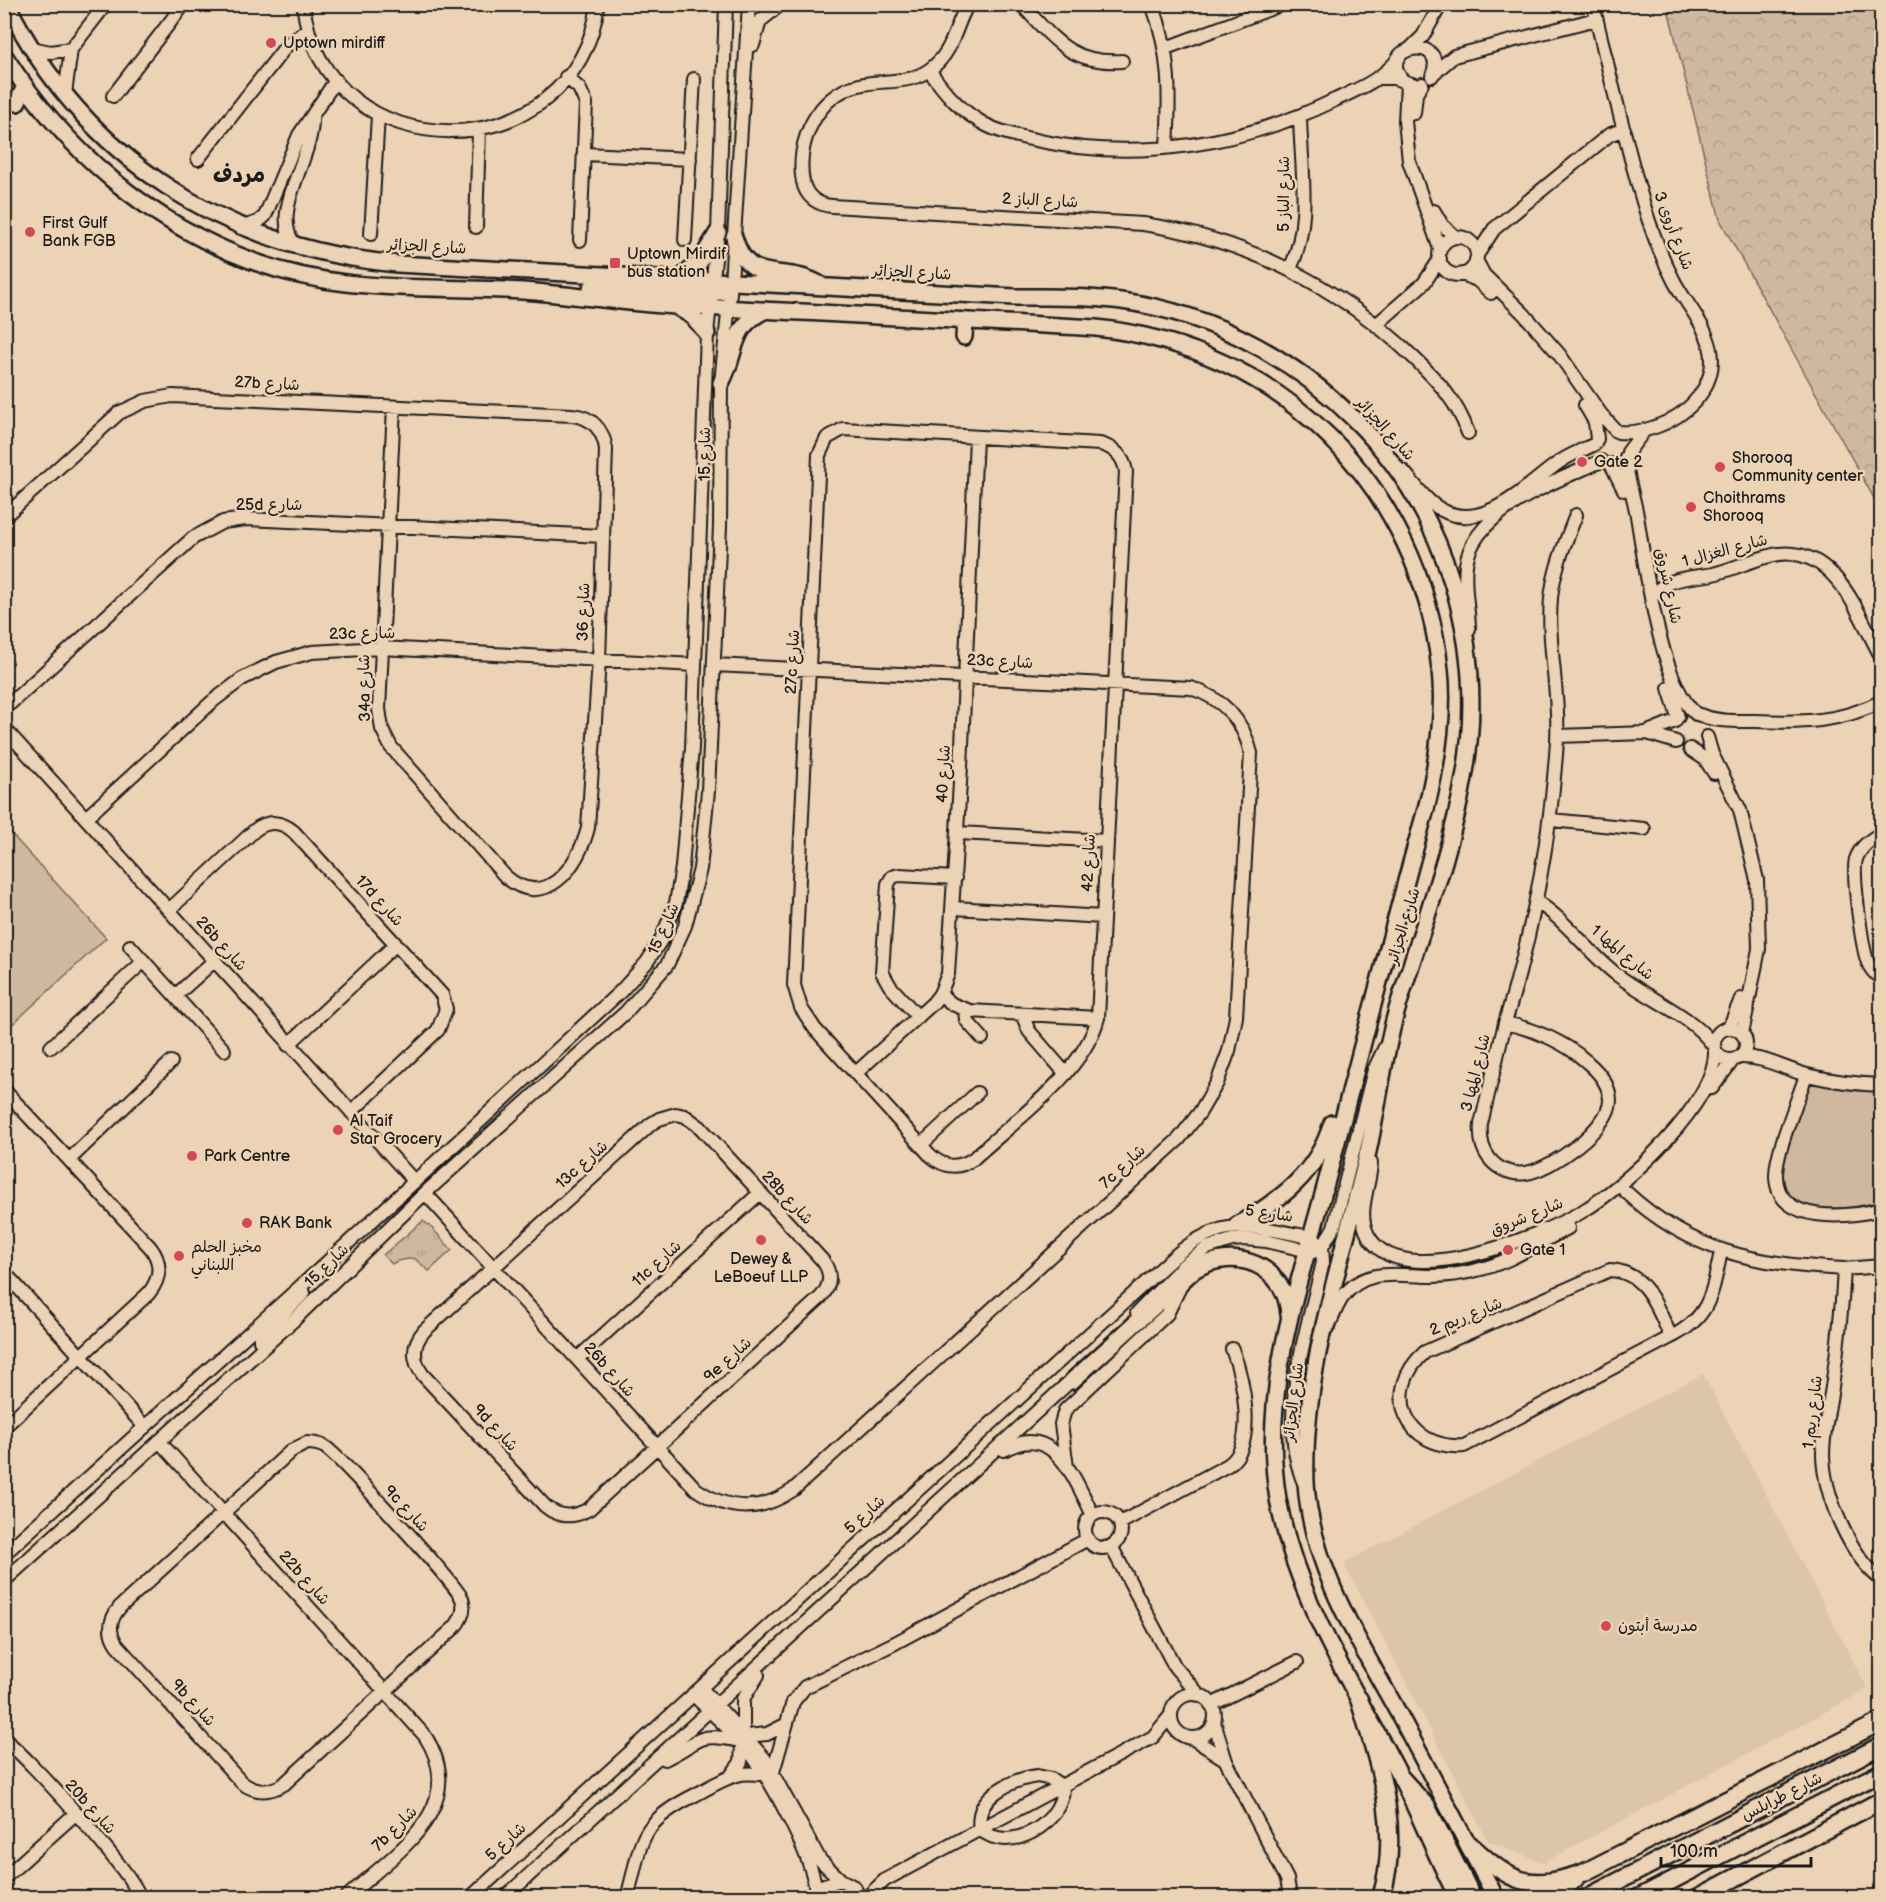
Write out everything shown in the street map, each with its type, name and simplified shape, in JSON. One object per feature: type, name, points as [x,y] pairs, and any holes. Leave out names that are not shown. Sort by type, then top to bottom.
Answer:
[{"type":"highway","points":[[1359,1699],[1379,1767],[1388,1813],[1389,1857],[1381,1898]]},
{"type":"highway","points":[[1468,1843],[1502,1874],[1522,1882],[1548,1883],[1583,1873],[1881,1721]]},
{"type":"highway","name":"شارع طرابلس","points":[[1586,1898],[1881,1745]]},
{"type":"highway","name":"شارع طرابلس","points":[[1638,1898],[1881,1772]]},
{"type":"highway","points":[[1402,1779],[1427,1807],[1473,1898]]},
{"type":"highway","points":[[1697,1898],[1881,1800]]},
{"type":"highway","points":[[1554,1898],[1583,1873]]},
{"type":"main road","name":"شارع الجزائر","points":[[7,4],[31,48],[65,94],[104,135],[163,184],[196,206],[241,228],[297,247],[352,259],[397,264],[679,279],[712,294],[729,307],[1096,328],[1137,334],[1177,344],[1236,369],[1290,403],[1335,442],[1370,482],[1401,533],[1425,592],[1434,631],[1441,691],[1440,731],[1426,809],[1357,1066],[1314,1246],[1290,1318],[1275,1406],[1275,1468],[1278,1497],[1291,1554],[1303,1585],[1359,1699],[1402,1779],[1458,1898]]},
{"type":"main road","name":"شارع الجزائر","points":[[4,55],[25,86],[71,141],[123,189],[175,226],[223,249],[285,272],[353,285],[400,289],[522,291],[674,306],[712,294],[731,283],[1015,297],[1103,298],[1148,305],[1192,317],[1234,333],[1292,367],[1347,411],[1395,465],[1413,492],[1441,551],[1455,592],[1467,645],[1470,721],[1464,783],[1389,1042],[1369,1148],[1322,1338],[1308,1420],[1307,1490],[1321,1554],[1348,1617],[1496,1898]]},
{"type":"main road","points":[[17,103],[25,86]]},
{"type":"main road","points":[[679,279],[699,263],[718,232]]},
{"type":"main road","points":[[734,237],[742,257],[754,269],[801,275],[823,287]]},
{"type":"main road","points":[[522,291],[550,286],[712,294]]},
{"type":"main road","points":[[674,306],[692,316],[707,333]]},
{"type":"main road","points":[[721,383],[738,332],[747,321],[767,310]]},
{"type":"main road","points":[[964,337],[965,321]]},
{"type":"main road","points":[[1237,1225],[1277,1201],[1315,1162],[1326,1142],[1343,1092],[1357,1066]]},
{"type":"main road","points":[[1072,1381],[1183,1280],[1206,1263],[1232,1257],[1245,1259],[1262,1267],[1276,1279],[1286,1297],[1290,1318]]},
{"type":"street","points":[[65,94],[72,49],[106,4]]},
{"type":"street","points":[[112,96],[184,4]]},
{"type":"street","points":[[303,4],[308,29],[319,56],[336,80],[355,100],[378,115],[427,132],[479,130],[499,125],[536,106],[566,77],[590,37],[597,4]]},
{"type":"street","name":"شارع 15","points":[[4,1581],[266,1345],[425,1193],[626,1012],[667,965],[692,907],[700,869],[708,790],[721,516],[721,383],[731,283],[749,4]]},
{"type":"street","points":[[746,59],[760,21],[781,4]]},
{"type":"street","points":[[918,4],[925,4]]},
{"type":"street","points":[[953,4],[961,20]]},
{"type":"street","name":"شارع الباز 2","points":[[968,4],[953,43],[929,70],[900,81],[856,85],[839,93],[824,105],[813,120],[805,140],[803,179],[810,196],[820,204],[832,206],[1125,222],[1162,227],[1237,246],[1290,269],[1376,325],[1421,365],[1445,391],[1461,415],[1468,433]]},
{"type":"street","points":[[1021,4],[1073,54],[1092,61],[1122,61]]},
{"type":"street","points":[[1152,4],[1166,48],[1170,90],[1167,147]]},
{"type":"street","points":[[1166,48],[1283,4]]},
{"type":"street","points":[[929,70],[963,111],[1000,131],[1085,149],[1126,150],[1167,147],[1221,140],[1300,117],[1379,78],[1423,36],[1441,4]]},
{"type":"street","points":[[1425,50],[1450,4]]},
{"type":"street","name":"شارع أروى 3","points":[[1593,4],[1623,129],[1656,242],[1681,295],[1707,336],[1712,359],[1708,382],[1697,400],[1682,412],[1644,431],[1617,431]]},
{"type":"street","name":"شارع 15","points":[[4,1554],[308,1280],[630,983],[656,950],[666,930],[676,903],[682,867],[692,748],[707,333],[718,232],[727,5]]},
{"type":"street","points":[[1467,645],[1465,575],[1473,541],[1496,515],[1569,477],[1627,455],[1628,442],[1600,413],[1558,354],[1523,313],[1484,275],[1474,246],[1439,221],[1418,166],[1413,134],[1416,94],[1422,84],[1454,56],[1596,19]]},
{"type":"street","points":[[198,159],[287,45],[308,29]]},
{"type":"street","points":[[31,48],[51,52],[72,49]]},
{"type":"street","points":[[1410,48],[1454,56]]},
{"type":"street","points":[[1425,50],[1435,64],[1433,74]]},
{"type":"street","points":[[1399,58],[1398,73],[1405,82],[1405,121],[1409,161],[1444,268],[1481,284],[1533,336],[1590,412],[1597,428],[1596,453],[1606,463]]},
{"type":"street","points":[[566,77],[579,88],[586,103],[580,240]]},
{"type":"street","points":[[1379,78],[1422,84]]},
{"type":"street","points":[[241,228],[258,222],[265,216],[299,135],[336,80]]},
{"type":"street","points":[[685,240],[694,80]]},
{"type":"street","points":[[371,234],[378,115]]},
{"type":"street","points":[[297,247],[287,233],[285,216],[310,145],[312,117]]},
{"type":"street","name":"شارع الباز 5","points":[[1290,269],[1299,244],[1303,219],[1300,117]]},
{"type":"street","points":[[1424,283],[1471,269],[1494,229],[1609,135],[1623,129]]},
{"type":"street","points":[[476,227],[479,130]]},
{"type":"street","points":[[585,154],[690,159]]},
{"type":"street","points":[[1376,325],[1424,283],[1447,241],[1494,229]]},
{"type":"street","name":"27b شارع","points":[[4,517],[108,422],[125,409],[144,400],[172,396],[572,415]]},
{"type":"street","name":"34a شارع","points":[[394,407],[379,709],[386,738],[397,755],[513,882],[532,890],[552,885],[579,854],[588,828]]},
{"type":"street","name":"شارع 36","points":[[572,415],[589,419],[596,425],[604,440],[599,660],[588,828]]},
{"type":"street","name":"27c شارع","points":[[930,1155],[808,1019],[794,985],[819,455],[827,438],[843,429],[1100,444],[1108,446],[1120,456],[1126,471]]},
{"type":"street","points":[[1395,465],[1434,506],[1451,514],[1469,517],[1492,510],[1561,461],[1596,442],[1603,433],[1617,431]]},
{"type":"street","name":"شارع أروى 3","points":[[1627,455],[1644,431]]},
{"type":"street","name":"شارع 40","points":[[856,1073],[940,994],[948,974],[958,833],[976,438]]},
{"type":"street","name":"شارع شروق","points":[[1627,455],[1652,598],[1678,691],[1685,704],[1698,714]]},
{"type":"street","points":[[1561,461],[1568,465],[1569,477]]},
{"type":"street","name":"شارع شروق","points":[[1606,463],[1624,490],[1646,609],[1677,719]]},
{"type":"street","name":"شارع 42","points":[[930,1155],[946,1166],[965,1164],[1066,1074],[1089,1043],[1098,1018],[1126,471]]},
{"type":"street","name":"شارع المها 3","points":[[1505,1023],[1543,1035],[1577,1053],[1603,1078],[1609,1093],[1606,1116],[1596,1129],[1567,1152],[1527,1173],[1500,1168],[1488,1156],[1481,1141],[1481,1124],[1505,1023],[1537,902],[1551,820],[1558,736],[1551,598],[1557,566],[1576,515]]},
{"type":"street","name":"25d شارع","points":[[4,709],[184,545],[213,526],[246,519],[603,536]]},
{"type":"street","name":"شارع الغزال 1","points":[[1646,570],[1653,577],[1667,582],[1719,572],[1778,554],[1809,558],[1835,576],[1881,658]]},
{"type":"street","name":"شارع الغزال 1","points":[[1652,598],[1667,582]]},
{"type":"street","name":"23c شارع","points":[[87,817],[213,701],[243,679],[276,662],[303,654],[330,650],[381,648],[695,665]]},
{"type":"street","name":"23c شارع","points":[[714,665],[1191,688],[1212,696],[1224,704],[1238,720],[1251,753]]},
{"type":"street","points":[[1647,733],[1687,713],[1727,720],[1828,721],[1858,712],[1881,701]]},
{"type":"street","points":[[1698,714],[1706,722],[1712,754],[1740,810],[1749,838],[1757,880],[1759,949],[1744,1039],[1736,1058]]},
{"type":"street","points":[[1676,742],[1672,731],[1677,719]]},
{"type":"street","points":[[1690,749],[1701,746],[1708,734],[1727,720]]},
{"type":"street","name":"26b شارع","points":[[4,728],[87,817],[288,1044],[414,1181]]},
{"type":"street","points":[[1558,736],[1647,733],[1676,742],[1690,749],[1709,764],[1728,799],[1742,840],[1753,916],[1749,964],[1738,1010],[1727,1028],[1716,1035],[1714,1048],[1724,1059],[1762,1059],[1806,1075],[1844,1083],[1881,1085]]},
{"type":"street","points":[[692,748],[697,763],[696,789],[703,794],[708,790]]},
{"type":"street","name":"7c شارع","points":[[793,1490],[1179,1139],[1200,1112],[1224,1067],[1236,1017],[1251,753]]},
{"type":"street","points":[[1551,820],[1644,829]]},
{"type":"street","name":"17d شارع","points":[[169,910],[255,830],[275,823],[294,832],[442,995],[445,1017],[438,1030],[351,1112]]},
{"type":"street","points":[[958,833],[1107,841]]},
{"type":"street","points":[[1881,833],[1870,840],[1859,853],[1854,876],[1866,958],[1874,973],[1881,979]]},
{"type":"street","points":[[918,1017],[890,986],[882,972],[888,884],[892,877],[899,875],[955,878]]},
{"type":"street","name":"شارع المها 1","points":[[1537,902],[1561,920],[1594,955],[1626,982],[1692,1022],[1714,1048]]},
{"type":"street","points":[[954,908],[1103,917]]},
{"type":"street","points":[[288,1044],[396,944]]},
{"type":"street","points":[[130,946],[224,1050]]},
{"type":"street","points":[[51,1047],[144,961]]},
{"type":"street","points":[[175,996],[214,961]]},
{"type":"street","points":[[940,994],[965,1010],[1098,1018]]},
{"type":"street","points":[[965,1010],[966,1020],[982,1038]]},
{"type":"street","points":[[1023,1014],[1029,1031],[1066,1074]]},
{"type":"street","name":"شارع المها 1","points":[[1692,1022],[1727,1028]]},
{"type":"street","points":[[1727,1028],[1744,1039],[1762,1059]]},
{"type":"street","points":[[1307,1490],[1295,1453],[1293,1428],[1297,1383],[1323,1262],[1314,1246],[1334,1227],[1374,1070],[1389,1042]]},
{"type":"street","name":"شارع شروق","points":[[1369,1148],[1371,1165],[1364,1221],[1369,1236],[1384,1252],[1409,1260],[1446,1259],[1484,1251],[1551,1227],[1582,1212],[1636,1170],[1670,1135],[1691,1107],[1710,1077],[1714,1048]]},
{"type":"street","points":[[526,1103],[561,1065],[560,1059],[553,1054]]},
{"type":"street","name":"شارع شروق","points":[[1322,1338],[1342,1298],[1363,1280],[1381,1274],[1430,1276],[1461,1273],[1492,1266],[1526,1252],[1592,1214],[1625,1191],[1676,1141],[1724,1069],[1736,1058]]},
{"type":"street","points":[[70,1159],[171,1062]]},
{"type":"street","points":[[1806,1075],[1777,1167],[1779,1190],[1785,1200],[1804,1212],[1848,1214],[1881,1209]]},
{"type":"street","points":[[4,1090],[150,1247],[155,1253],[159,1270],[158,1279],[149,1293],[4,1427]]},
{"type":"street","points":[[921,1144],[977,1093]]},
{"type":"street","name":"13c شارع","points":[[494,1267],[659,1119],[676,1114],[685,1116],[700,1127]]},
{"type":"street","name":"28b شارع","points":[[700,1127],[828,1268],[829,1283],[821,1297]]},
{"type":"street","points":[[1625,1191],[1660,1221],[1690,1239],[1721,1252],[1770,1263],[1844,1269],[1881,1266]]},
{"type":"street","name":"11c شارع","points":[[577,1359],[760,1192]]},
{"type":"street","name":"26b شارع","points":[[425,1193],[696,1490],[723,1504],[745,1508],[767,1504],[793,1490]]},
{"type":"street","name":"شارع 5","points":[[470,1898],[1176,1255],[1201,1237],[1237,1225],[1253,1226],[1314,1246]]},
{"type":"street","name":"شارع 5","points":[[504,1898],[1072,1381],[1176,1273],[1206,1248],[1232,1240],[1245,1239],[1314,1246]]},
{"type":"street","points":[[1519,1239],[1518,1246],[1526,1252]]},
{"type":"street","name":"شارع ريم 2","points":[[1671,1337],[1642,1282],[1622,1271],[1610,1270],[1425,1352],[1406,1374],[1402,1402],[1406,1416],[1423,1437],[1443,1445],[1464,1446],[1688,1329],[1702,1314],[1711,1295],[1721,1252]]},
{"type":"street","name":"9d شارع","points":[[494,1267],[419,1337],[415,1345],[415,1361],[423,1375],[545,1506],[557,1514],[573,1516],[589,1509],[656,1447]]},
{"type":"street","name":"شارع ريم 1","points":[[1844,1269],[1839,1334],[1823,1447],[1825,1471],[1831,1498],[1853,1546],[1866,1566],[1881,1580]]},
{"type":"street","points":[[4,1272],[145,1427]]},
{"type":"street","points":[[266,1345],[260,1341],[260,1336],[303,1295],[308,1280]]},
{"type":"street","points":[[1068,1467],[1061,1424],[1065,1410],[1167,1314],[1183,1280]]},
{"type":"street","name":"9e شارع","points":[[656,1447],[821,1297]]},
{"type":"street","points":[[1120,1523],[1228,1465],[1240,1455],[1244,1440],[1243,1388],[1232,1349]]},
{"type":"street","points":[[985,1460],[1015,1444],[1035,1440],[1047,1446],[1068,1467],[1093,1515]]},
{"type":"street","name":"22b شارع","points":[[159,1441],[425,1736]]},
{"type":"street","name":"9c شارع","points":[[223,1513],[291,1451],[307,1443],[316,1443],[331,1453],[395,1521],[457,1590],[464,1605],[460,1622],[386,1692]]},
{"type":"street","points":[[1105,1512],[1111,1514],[1120,1523],[1120,1536],[1111,1546],[1098,1547],[1088,1539],[1086,1526],[1093,1515],[1105,1512]]},
{"type":"street","name":"9b شارع","points":[[223,1513],[120,1607],[111,1622],[110,1630],[117,1645],[242,1783],[250,1788],[267,1791],[284,1784],[386,1692]]},
{"type":"street","points":[[816,1896],[811,1866],[769,1774],[796,1697],[811,1684],[895,1643],[1088,1539]]},
{"type":"street","points":[[1111,1546],[1175,1667],[1211,1705],[1226,1761],[1287,1879],[1289,1890],[1286,1898]]},
{"type":"street","points":[[730,1777],[741,1762],[743,1738],[741,1708],[746,1690],[780,1647]]},
{"type":"street","points":[[1211,1705],[1297,1662]]},
{"type":"street","points":[[866,1898],[885,1880],[1152,1737],[1171,1715],[1179,1699],[1175,1667]]},
{"type":"street","points":[[697,1691],[743,1738],[769,1774],[820,1860],[860,1898]]},
{"type":"street","points":[[1179,1699],[1189,1695],[1200,1696]]},
{"type":"street","points":[[1171,1715],[1174,1728],[1226,1761]]},
{"type":"street","points":[[1152,1737],[1188,1737],[1206,1734],[1214,1722]]},
{"type":"street","points":[[655,1761],[668,1758],[703,1737],[743,1738],[767,1734],[785,1725]]},
{"type":"street","name":"7b شارع","points":[[346,1898],[418,1832],[434,1810],[438,1798],[440,1772],[438,1759],[425,1736]]},
{"type":"street","name":"20b شارع","points":[[7,1740],[133,1881],[140,1898]]},
{"type":"street","points":[[627,1898],[644,1835],[653,1821],[665,1810],[730,1777],[747,1773],[769,1774]]},
{"type":"street","points":[[1037,1776],[1051,1779],[1063,1786],[1061,1801],[1053,1814],[1033,1832],[1001,1839],[980,1830],[979,1822],[983,1807],[993,1794],[1009,1784],[1037,1776]]},
{"type":"street","points":[[4,1878],[75,1814]]},
{"type":"street","points":[[816,1896],[829,1882],[885,1880]]},
{"type":"shaded area","name":"مدرسة أبتون","points":[[1703,1374],[1868,1689],[1543,1863],[1488,1841],[1344,1563]]},
{"type":"green space","points":[[1667,5],[1881,5],[1881,511],[1720,220]]},
{"type":"green space","points":[[5,827],[106,938],[5,1031]]},
{"type":"green space","points":[[1808,1083],[1859,1091],[1881,1089],[1881,1201],[1839,1208],[1823,1208],[1795,1200],[1785,1192],[1780,1180],[1777,1161]]},
{"type":"green space","points":[[423,1221],[452,1250],[429,1271],[414,1258],[392,1264],[383,1255]]},
{"type":"place","name":"Uptown mirdiff","points":[[271,43]]},
{"type":"place","name":"First Gulf Bank FGB","points":[[30,232]]},
{"type":"place","name":"Uptown Mirdif bus station","points":[[615,263]]},
{"type":"place","name":"Gate 2","points":[[1582,462]]},
{"type":"place","name":"Shorooq Community center","points":[[1720,467]]},
{"type":"place","name":"Choithrams Shorooq","points":[[1691,507]]},
{"type":"place","name":"Al Taif Star Grocery","points":[[338,1130]]},
{"type":"place","name":"Park Centre","points":[[192,1156]]},
{"type":"place","name":"RAK Bank","points":[[247,1223]]},
{"type":"place","name":"Dewey & LeBoeuf LLP","points":[[761,1240]]},
{"type":"place","name":"Gate 1","points":[[1508,1250]]},
{"type":"place","name":"مخبز الحلم اللبناني","points":[[179,1256]]},
{"type":"place","name":"مدرسة أبتون","points":[[1606,1626]]},
{"type":"district","name":"مردف","points":[[239,175]]}]
